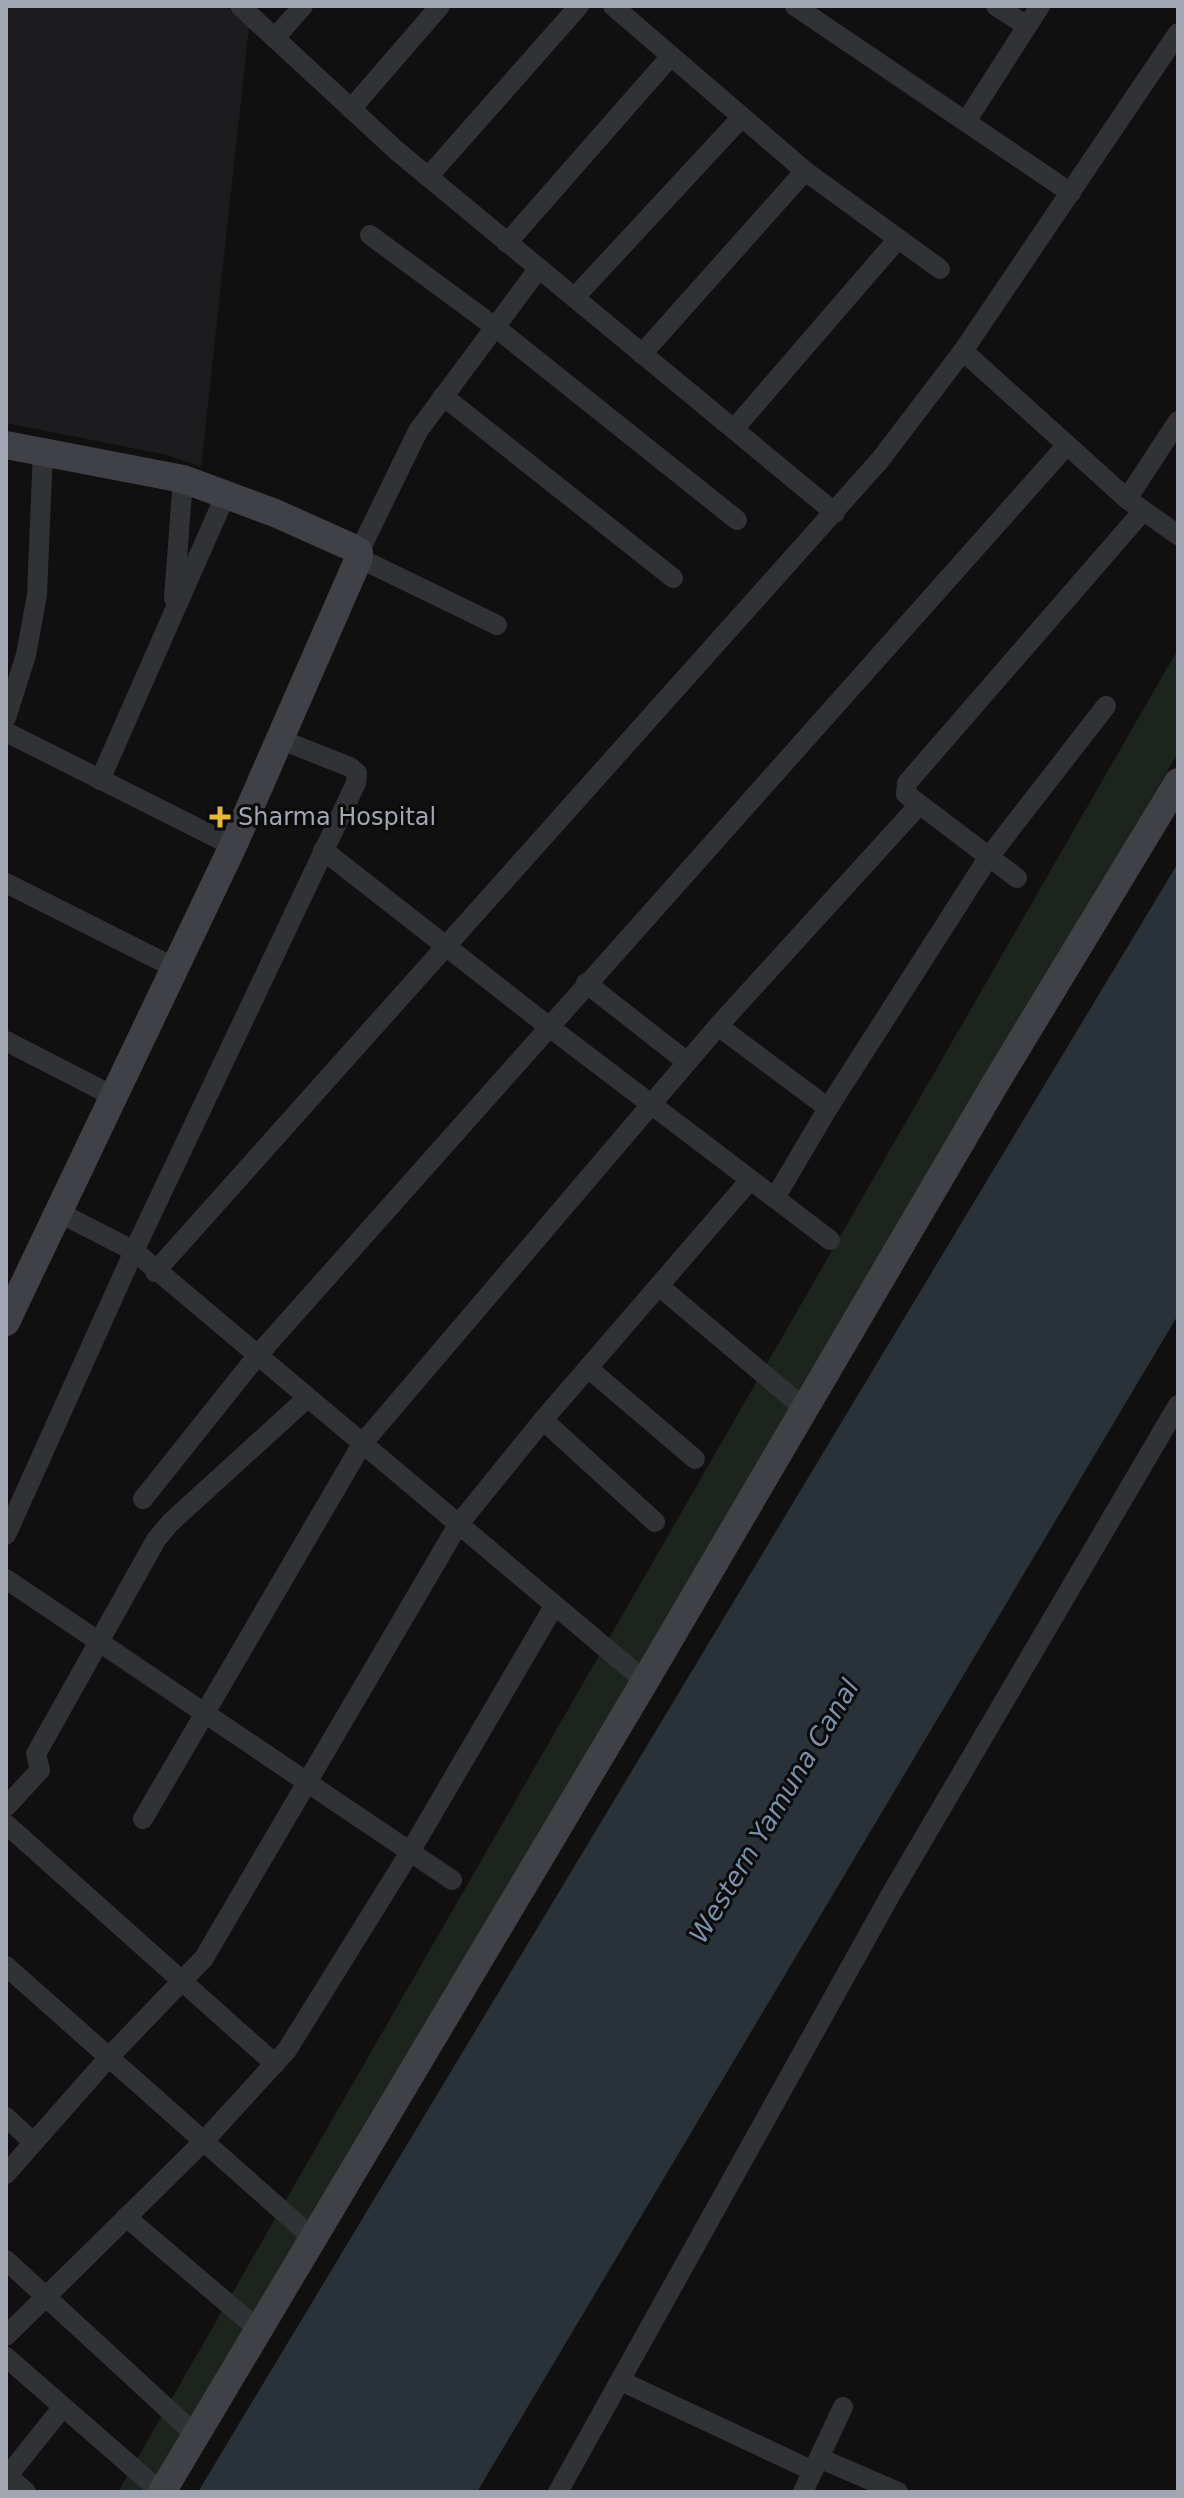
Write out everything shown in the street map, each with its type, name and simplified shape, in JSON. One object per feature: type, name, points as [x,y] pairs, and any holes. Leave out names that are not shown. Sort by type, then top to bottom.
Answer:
[{"type":"street","points":[[240,6],[428,177],[835,513]]},
{"type":"street","points":[[275,38],[303,6]]},
{"type":"street","points":[[351,109],[440,6]]},
{"type":"street","points":[[428,177],[579,6]]},
{"type":"street","points":[[613,6],[805,171],[940,269]]},
{"type":"street","points":[[795,6],[1071,193]]},
{"type":"street","points":[[996,6],[1027,26]]},
{"type":"street","points":[[967,120],[1040,6]]},
{"type":"street","points":[[155,1272],[339,1062],[448,947],[835,513],[897,439],[1172,56],[1178,33]]},
{"type":"street","points":[[507,243],[671,56]]},
{"type":"street","points":[[575,297],[741,118]]},
{"type":"street","points":[[642,354],[805,171]]},
{"type":"street","points":[[370,235],[495,327],[737,520]]},
{"type":"street","points":[[734,429],[897,240]]},
{"type":"street","points":[[6,1322],[56,1211],[233,846],[359,555],[418,431],[539,268]]},
{"type":"street","points":[[963,351],[1135,505],[1178,535]]},
{"type":"street","points":[[443,396],[673,578]]},
{"type":"street","points":[[1017,878],[906,794],[907,783],[1135,505],[1178,421]]},
{"type":"street","points":[[6,445],[183,479],[226,494],[359,555],[497,625]]},
{"type":"street","points":[[143,1499],[257,1356],[1067,445]]},
{"type":"street","points":[[6,718],[26,655],[37,595],[43,450]]},
{"type":"street","points":[[173,614],[183,479]]},
{"type":"street","points":[[100,780],[226,494]]},
{"type":"street","points":[[775,1198],[828,1108],[988,858],[1106,706]]},
{"type":"street","points":[[6,732],[233,846]]},
{"type":"street","points":[[6,1535],[134,1251],[356,783],[357,773],[279,739]]},
{"type":"street","points":[[6,2357],[162,2492],[645,1681],[995,1084],[1178,782]]},
{"type":"street","points":[[143,1819],[362,1444],[718,1026],[919,805]]},
{"type":"street","points":[[323,850],[830,1240]]},
{"type":"street","points":[[6,883],[175,968]]},
{"type":"street","points":[[586,983],[687,1062]]},
{"type":"street","points":[[718,1026],[828,1108]]},
{"type":"street","points":[[6,1041],[113,1096]]},
{"type":"street","points":[[6,2174],[109,2057],[181,1983],[221,1934],[458,1525],[543,1420],[750,1180]]},
{"type":"street","points":[[56,1211],[134,1251],[155,1272],[645,1681]]},
{"type":"street","points":[[659,1286],[805,1409]]},
{"type":"street","points":[[588,1368],[695,1459]]},
{"type":"street","points":[[6,1807],[40,1770],[36,1754],[148,1552],[170,1523],[306,1399]]},
{"type":"street","points":[[558,2492],[891,1894],[1178,1405]]},
{"type":"street","points":[[543,1420],[655,1522]]},
{"type":"street","points":[[6,1579],[452,1880]]},
{"type":"street","points":[[6,2336],[204,2141],[275,2064],[410,1852],[554,1606]]},
{"type":"street","points":[[6,1824],[275,2064]]},
{"type":"street","points":[[6,1966],[314,2239]]},
{"type":"street","points":[[6,2117],[33,2142]]},
{"type":"street","points":[[126,2217],[259,2330]]},
{"type":"street","points":[[6,2260],[196,2435]]},
{"type":"street","points":[[621,2381],[816,2464],[898,2492]]},
{"type":"street","points":[[803,2492],[843,2407]]},
{"type":"street","points":[[26,2492],[7,2477],[62,2408]]},
{"type":"shaded area","points":[[6,6],[225,6],[249,27],[201,467],[167,455],[6,423]]},
{"type":"shaded area","points":[[1178,649],[1178,753],[150,2492],[118,2492]]},
{"type":"water","name":"Western Yamuna Canal","points":[[1178,863],[1178,1315],[477,2492],[198,2492]]},
{"type":"place","name":"Sharma Hospital","points":[[220,817]]}]
